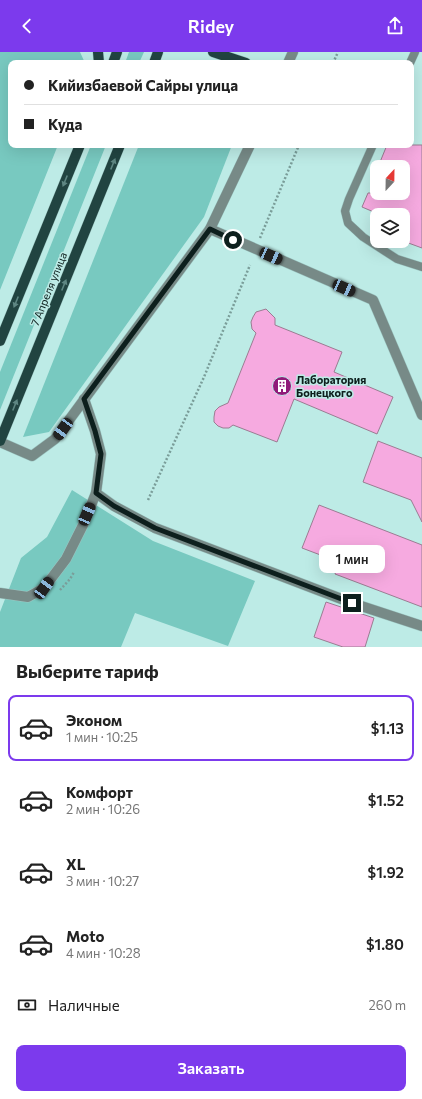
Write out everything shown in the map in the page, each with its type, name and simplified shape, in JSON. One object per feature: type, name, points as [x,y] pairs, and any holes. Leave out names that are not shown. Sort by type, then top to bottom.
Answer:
[{"type":"main road","points":[[213,52],[237,60]]},
{"type":"main road","points":[[0,341],[79,148]]},
{"type":"main road","name":"7 Апреля улица","points":[[0,442],[119,148]]},
{"type":"street","points":[[0,442],[32,456],[55,439],[210,229],[249,148]]},
{"type":"street","points":[[210,229],[373,300],[422,415]]},
{"type":"street","points":[[0,593],[28,597],[44,588],[66,559],[83,525],[96,493],[101,454],[84,399]]},
{"type":"street","points":[[96,493],[114,506],[155,528],[352,603],[422,626]]},
{"type":"lane","points":[[372,148],[349,199],[346,211],[348,223],[363,237],[397,259],[422,267]]},
{"type":"path","points":[[260,239],[298,148]]},
{"type":"path","points":[[148,500],[204,377],[250,265]]},
{"type":"green space","points":[[0,52],[80,52],[84,60],[8,60],[8,148],[57,148],[0,290]]},
{"type":"green space","points":[[129,52],[144,52],[140,60],[126,60]]},
{"type":"green space","points":[[90,148],[105,148],[0,410],[0,372]]},
{"type":"green space","points":[[138,148],[231,148],[204,217],[49,432],[23,437]]},
{"type":"green space","points":[[72,490],[153,541],[255,581],[228,646],[135,613],[121,647],[0,647],[0,612],[21,558],[47,537]]},
{"type":"building","points":[[414,145],[422,145],[422,248],[410,244],[410,208],[370,208],[370,210],[362,207],[368,193],[370,193],[370,200],[410,200],[410,160],[381,160],[386,148],[414,148]]},
{"type":"building","name":"Лаборатория Бонецкого","points":[[266,309],[275,318],[275,325],[342,352],[334,372],[393,397],[377,434],[294,399],[277,442],[233,425],[229,428],[223,428],[214,422],[215,411],[219,407],[228,403],[256,333],[252,329],[251,322],[253,317],[256,312]]},
{"type":"building","points":[[378,441],[422,458],[422,522],[411,500],[363,482]]},
{"type":"building","points":[[319,505],[422,545],[422,607],[335,574],[339,562],[302,548]]},
{"type":"building","points":[[326,602],[374,618],[365,647],[343,647],[314,637]]},
{"type":"place","name":"Лаборатория Бонецкого","points":[[282,386]]},
{"type":"route","points":[[233,240],[210,229],[84,399],[101,454],[96,493],[124,512],[155,528],[352,603]]}]
